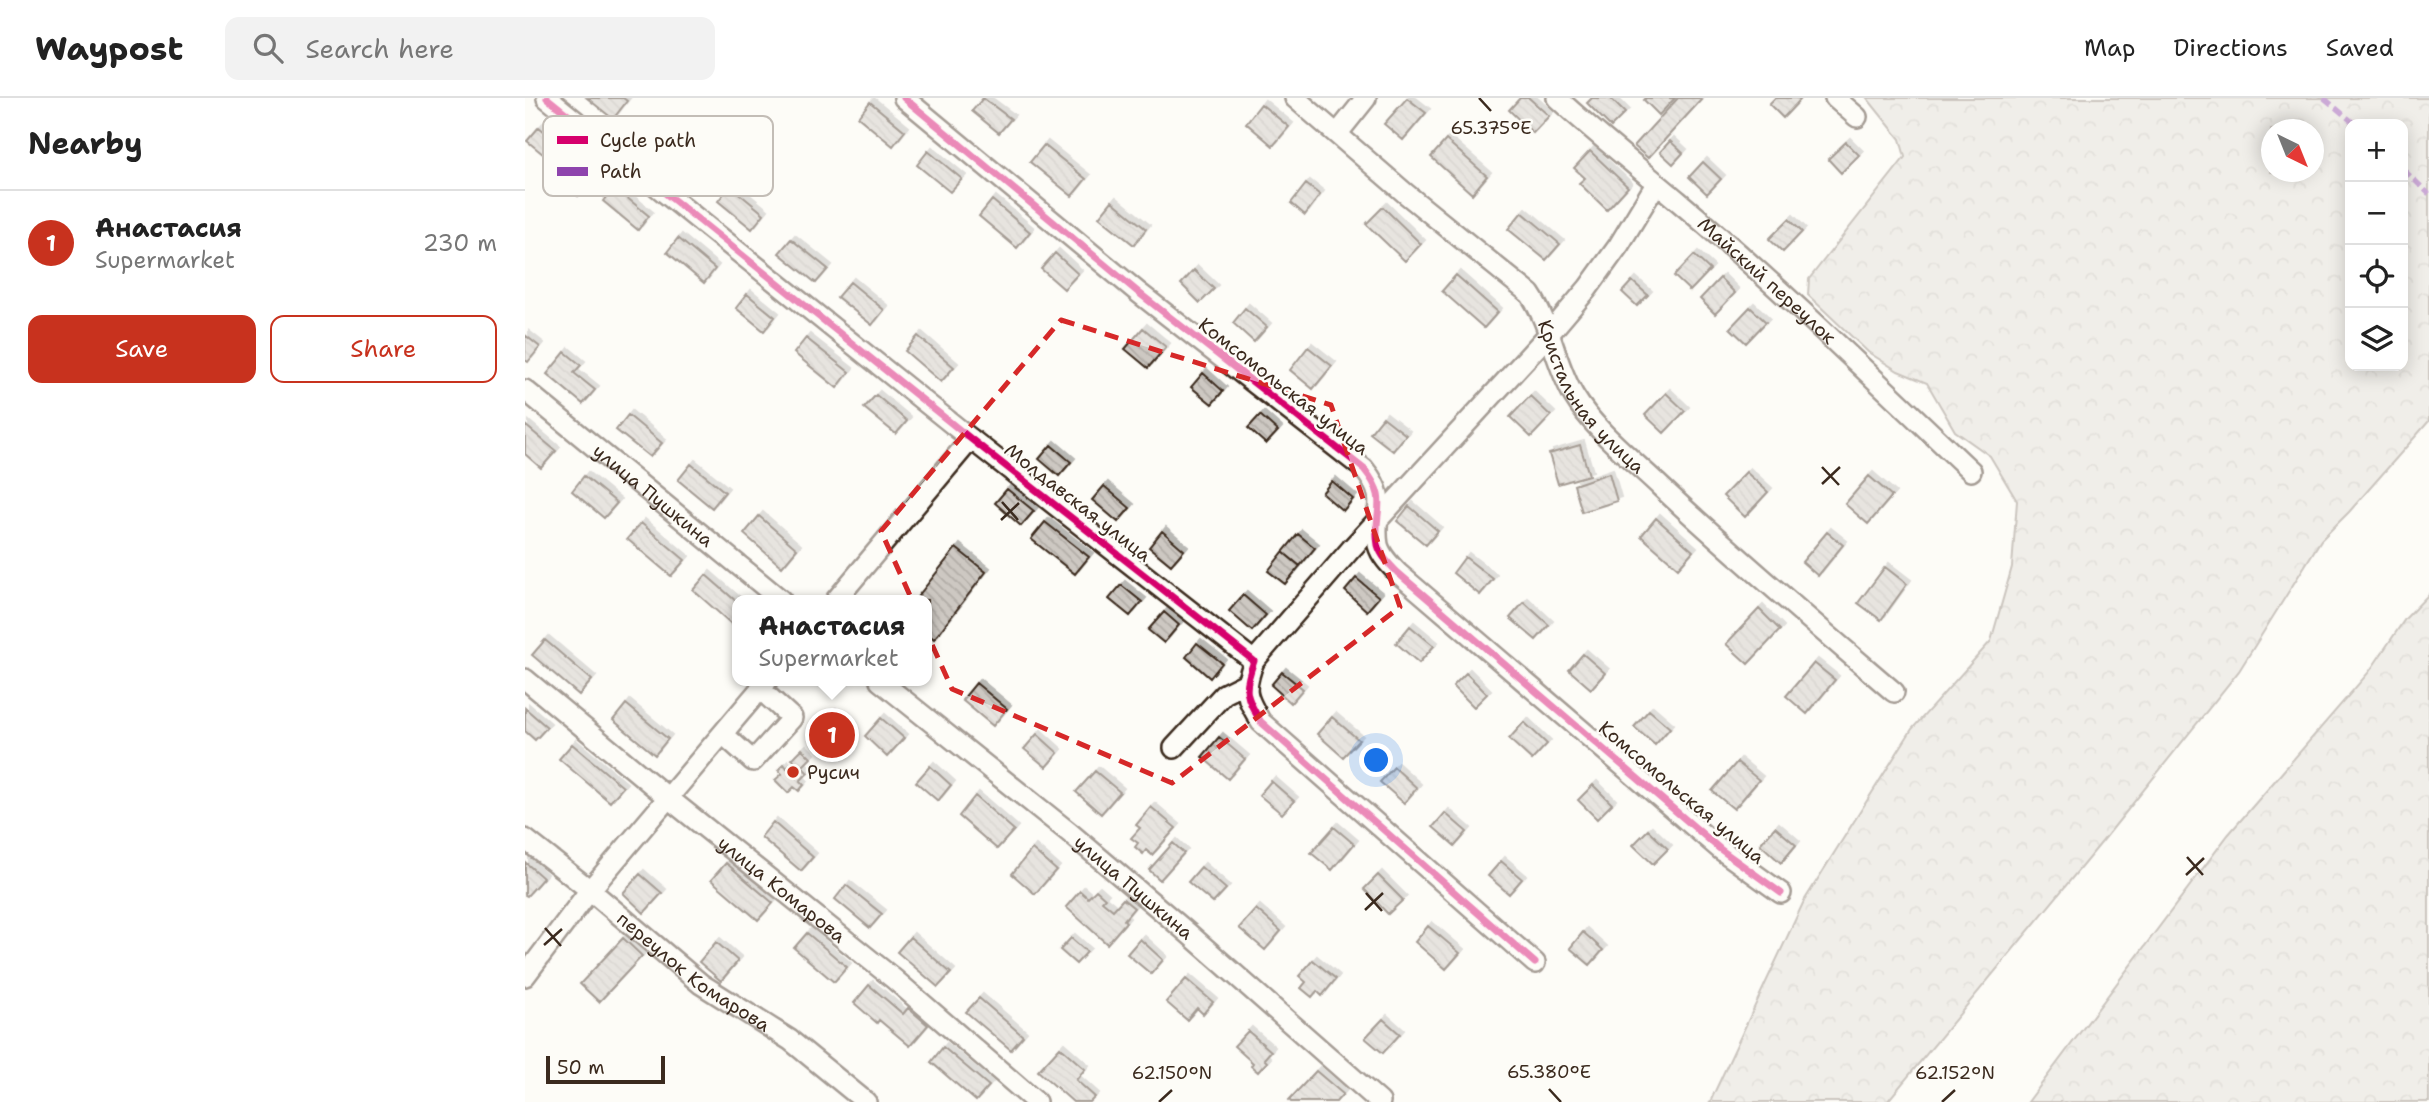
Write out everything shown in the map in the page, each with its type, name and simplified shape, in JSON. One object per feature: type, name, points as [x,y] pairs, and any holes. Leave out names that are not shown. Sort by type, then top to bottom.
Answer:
[{"type":"street","name":"Молдавская улица","points":[[547,98],[569,116]]},
{"type":"street","name":"Комсомольская улица","points":[[904,98],[1139,293],[1364,469],[1375,482],[1379,495],[1378,546],[1387,562],[1720,849],[1781,893]]},
{"type":"street","name":"Кристальная улица","points":[[1295,98],[1405,193],[1530,294],[1542,312],[1574,397],[1592,419],[1680,504],[1812,623],[1894,692]]},
{"type":"street","points":[[1338,134],[1366,98]]},
{"type":"street","name":"Майский переулок","points":[[1557,98],[1808,318],[1972,471]]},
{"type":"street","points":[[1835,98],[1857,117]]},
{"type":"street","points":[[1535,963],[1261,722],[1249,703],[1246,683],[1254,661],[1351,549],[1588,288],[1619,245],[1656,184]]},
{"type":"street","name":"Молдавская улица","points":[[669,196],[971,439],[1254,661]]},
{"type":"street","name":"улица Пушкина","points":[[525,390],[775,595]]},
{"type":"street","points":[[840,595],[971,439]]},
{"type":"street","points":[[1351,549],[1378,546]]},
{"type":"street","name":"улица Комарова","points":[[525,679],[894,979],[1036,1102]]},
{"type":"street","points":[[1174,747],[1224,694],[1246,683]]},
{"type":"street","points":[[525,976],[590,890],[763,686]]},
{"type":"street","points":[[723,734],[753,761],[792,718],[765,686]]},
{"type":"street","name":"улица Пушкина","points":[[886,686],[1135,887],[1380,1102]]},
{"type":"street","name":"переулок Комарова","points":[[525,839],[701,984],[790,1040],[866,1102]]},
{"type":"highlighted area","points":[[1061,320],[1331,405],[1400,607],[1172,783],[952,689],[881,531]]},
{"type":"green space","points":[[1867,98],[2429,98],[2429,421],[2321,540],[2239,671],[1887,1102],[1710,1102],[1804,901],[1912,729],[1991,641],[2012,567],[2017,501],[1990,456],[1955,431],[1927,383],[1898,371],[1868,352],[1808,295],[1809,279],[1905,157],[1900,139]]},
{"type":"green space","points":[[2429,594],[2429,1102],[2028,1102],[2228,835],[2369,672],[2405,619]]},
{"type":"building","points":[[587,98],[623,98],[627,101],[615,116],[609,116]]},
{"type":"building","points":[[983,98],[1011,119],[999,133],[972,111]]},
{"type":"building","points":[[1407,98],[1426,113],[1403,140],[1384,124]]},
{"type":"building","points":[[1520,98],[1529,98],[1549,116],[1533,133],[1509,110]]},
{"type":"building","points":[[1592,98],[1610,98],[1625,113],[1611,127],[1587,103]]},
{"type":"building","points":[[1675,98],[1659,115],[1644,100]]},
{"type":"building","points":[[1678,98],[1701,100],[1648,158],[1634,146]]},
{"type":"building","points":[[1775,98],[1800,100],[1783,118],[1769,104]]},
{"type":"building","points":[[870,102],[905,131],[893,146],[858,117]]},
{"type":"building","points":[[1261,104],[1289,127],[1273,146],[1246,123]]},
{"type":"building","points":[[539,127],[543,130],[543,154],[527,141]]},
{"type":"building","points":[[1446,140],[1487,176],[1472,194],[1431,157]]},
{"type":"building","points":[[1670,141],[1683,153],[1673,164],[1660,152]]},
{"type":"building","points":[[1846,142],[1859,155],[1841,173],[1828,159]]},
{"type":"building","points":[[1044,145],[1086,179],[1072,196],[1030,162]]},
{"type":"building","points":[[928,151],[962,179],[950,192],[917,165]]},
{"type":"building","points":[[1590,151],[1628,187],[1607,210],[1579,183],[1585,178],[1574,168]]},
{"type":"building","points":[[1703,162],[1721,179],[1707,194],[1689,177]]},
{"type":"building","points":[[1306,184],[1320,195],[1305,215],[1291,203]]},
{"type":"building","points":[[607,196],[625,196],[649,216],[638,230],[603,201]]},
{"type":"building","points":[[722,196],[742,196],[764,214],[752,229],[718,201]]},
{"type":"building","points":[[992,200],[1030,232],[1017,248],[979,216]]},
{"type":"building","points":[[1112,201],[1146,229],[1134,245],[1099,217]]},
{"type":"building","points":[[1383,207],[1421,244],[1405,261],[1366,224]]},
{"type":"building","points":[[1522,212],[1560,244],[1546,260],[1508,229]]},
{"type":"building","points":[[1789,219],[1802,232],[1783,252],[1769,239]]},
{"type":"building","points":[[678,238],[715,269],[704,283],[667,252]]},
{"type":"building","points":[[791,239],[828,269],[816,283],[779,253]]},
{"type":"building","points":[[1055,253],[1078,274],[1064,289],[1041,269]]},
{"type":"building","points":[[1694,255],[1710,270],[1690,291],[1674,276]]},
{"type":"building","points":[[1194,270],[1214,289],[1200,303],[1181,284]]},
{"type":"building","points":[[1456,275],[1498,312],[1484,328],[1442,291]]},
{"type":"building","points":[[1720,278],[1735,293],[1715,314],[1700,299]]},
{"type":"building","points":[[1632,281],[1648,295],[1637,306],[1622,292]]},
{"type":"building","points":[[850,282],[884,310],[872,325],[837,297]]},
{"type":"building","points":[[747,294],[775,317],[764,331],[736,308]]},
{"type":"building","points":[[1750,307],[1766,322],[1746,343],[1730,328]]},
{"type":"building","points":[[1245,308],[1267,327],[1254,342],[1233,323]]},
{"type":"building","points":[[1143,328],[1166,347],[1148,368],[1125,349]]},
{"type":"building","points":[[525,335],[540,347],[528,362],[525,360]]},
{"type":"building","points":[[918,336],[954,367],[941,382],[905,351]]},
{"type":"building","points":[[806,338],[849,372],[837,388],[794,353]]},
{"type":"building","points":[[1308,347],[1332,366],[1313,389],[1290,370]]},
{"type":"building","points":[[565,352],[581,365],[574,373],[595,390],[583,404],[547,374]]},
{"type":"building","points":[[1203,373],[1223,391],[1212,404],[1191,387]]},
{"type":"building","points":[[1666,393],[1685,411],[1664,433],[1645,415]]},
{"type":"building","points":[[876,395],[907,421],[896,434],[864,408]]},
{"type":"building","points":[[1530,396],[1551,416],[1531,437],[1510,417]]},
{"type":"building","points":[[628,415],[662,443],[650,457],[616,430]]},
{"type":"building","points":[[1260,415],[1278,431],[1266,444],[1248,428]]},
{"type":"building","points":[[1383,417],[1406,435],[1393,451],[1370,433]]},
{"type":"building","points":[[525,425],[556,451],[541,468],[525,454]]},
{"type":"building","points":[[1051,445],[1071,462],[1059,476],[1039,459]]},
{"type":"building","points":[[1580,445],[1589,475],[1558,484],[1549,454]]},
{"type":"building","points":[[691,464],[725,492],[712,508],[678,480]]},
{"type":"building","points":[[1746,472],[1768,492],[1745,517],[1723,496]]},
{"type":"building","points":[[1609,473],[1617,501],[1582,512],[1574,485]]},
{"type":"building","points":[[584,476],[617,503],[604,518],[572,491]]},
{"type":"building","points":[[1869,476],[1892,496],[1868,524],[1845,504]]},
{"type":"building","points":[[1332,481],[1353,499],[1343,511],[1322,493]]},
{"type":"building","points":[[1104,486],[1130,508],[1118,522],[1092,500]]},
{"type":"building","points":[[1007,489],[1034,511],[1021,526],[995,503]]},
{"type":"building","points":[[1409,506],[1438,531],[1426,545],[1397,521]]},
{"type":"building","points":[[759,516],[797,549],[782,567],[744,534]]},
{"type":"building","points":[[1656,518],[1693,551],[1678,568],[1641,536]]},
{"type":"building","points":[[1045,522],[1089,557],[1075,574],[1031,539]]},
{"type":"building","points":[[641,523],[685,560],[671,576],[627,539]]},
{"type":"building","points":[[1162,531],[1184,550],[1171,565],[1149,547]]},
{"type":"building","points":[[1827,532],[1843,545],[1818,576],[1802,562]]},
{"type":"building","points":[[1298,534],[1315,548],[1300,566],[1283,552]]},
{"type":"building","points":[[956,548],[986,572],[934,639],[932,595],[919,595]]},
{"type":"building","points":[[1283,552],[1300,566],[1285,584],[1268,571]]},
{"type":"building","points":[[1465,557],[1493,579],[1480,595],[1453,573]]},
{"type":"building","points":[[1885,567],[1907,584],[1881,620],[1858,603]]},
{"type":"building","points":[[706,575],[732,598],[732,625],[693,590]]},
{"type":"building","points":[[1356,578],[1379,597],[1367,611],[1345,591]]},
{"type":"building","points":[[1121,585],[1142,602],[1130,616],[1109,599]]},
{"type":"building","points":[[1243,595],[1266,615],[1252,631],[1229,611]]},
{"type":"building","points":[[1524,602],[1549,625],[1536,640],[1510,618]]},
{"type":"building","points":[[1759,609],[1780,630],[1748,664],[1726,644]]},
{"type":"building","points":[[1164,612],[1179,625],[1164,643],[1148,630]]},
{"type":"building","points":[[1410,626],[1434,646],[1419,663],[1396,643]]},
{"type":"building","points":[[545,640],[592,680],[579,695],[532,655]]},
{"type":"building","points":[[1197,643],[1222,663],[1210,678],[1186,657]]},
{"type":"building","points":[[1583,654],[1605,673],[1591,689],[1569,670]]},
{"type":"building","points":[[1814,663],[1835,680],[1807,714],[1786,696]]},
{"type":"building","points":[[1282,672],[1303,689],[1291,703],[1271,685]]},
{"type":"building","points":[[1466,673],[1487,694],[1474,707],[1453,686]]},
{"type":"building","points":[[976,683],[1007,709],[993,726],[962,700]]},
{"type":"building","points":[[626,704],[668,739],[655,755],[613,720]]},
{"type":"building","points":[[525,708],[547,727],[535,740],[525,731]]},
{"type":"building","points":[[1649,710],[1670,728],[1655,745],[1634,727]]},
{"type":"building","points":[[832,712],[854,733],[834,755],[812,734]]},
{"type":"building","points":[[1332,717],[1359,740],[1343,757],[1317,734]]},
{"type":"building","points":[[881,718],[904,738],[887,757],[865,736]]},
{"type":"building","points":[[1524,722],[1547,744],[1532,760],[1509,739]]},
{"type":"building","points":[[1037,734],[1058,753],[1046,767],[1024,749]]},
{"type":"building","points":[[1219,737],[1245,759],[1228,779],[1202,757]]},
{"type":"building","points":[[572,744],[623,787],[610,802],[559,759]]},
{"type":"building","name":"Русич","points":[[802,749],[811,758],[802,767],[808,773],[800,781],[804,785],[799,791],[794,787],[788,793],[775,780],[782,774],[778,770],[784,764],[787,768],[795,761],[792,759]]},
{"type":"building","points":[[1737,762],[1759,780],[1734,809],[1712,791]]},
{"type":"building","points":[[930,766],[951,785],[938,801],[916,782]]},
{"type":"building","points":[[1394,767],[1417,788],[1404,803],[1380,782]]},
{"type":"building","points":[[1095,771],[1120,792],[1101,814],[1076,792]]},
{"type":"building","points":[[1271,781],[1294,801],[1282,814],[1259,795]]},
{"type":"building","points":[[1593,785],[1612,804],[1597,819],[1578,800]]},
{"type":"building","points":[[975,796],[1014,830],[997,849],[959,816]]},
{"type":"building","points":[[1151,807],[1176,828],[1152,855],[1146,850],[1143,854],[1135,847],[1138,843],[1131,838],[1140,828],[1136,825]]},
{"type":"building","points":[[1445,813],[1467,832],[1455,846],[1433,827]]},
{"type":"building","points":[[773,822],[813,857],[801,871],[761,837]]},
{"type":"building","points":[[1334,827],[1354,844],[1332,870],[1311,853]]},
{"type":"building","points":[[1775,827],[1796,845],[1781,863],[1760,844]]},
{"type":"building","points":[[1648,830],[1668,849],[1653,864],[1633,845]]},
{"type":"building","points":[[1173,843],[1184,853],[1160,880],[1149,870]]},
{"type":"building","points":[[1032,849],[1056,870],[1035,894],[1012,874]]},
{"type":"building","points":[[1501,861],[1522,879],[1509,894],[1488,876]]},
{"type":"building","points":[[525,862],[543,878],[527,896],[525,895]]},
{"type":"building","points":[[726,863],[773,903],[758,920],[711,880]]},
{"type":"building","points":[[1201,867],[1226,889],[1213,903],[1188,882]]},
{"type":"building","points":[[640,874],[662,893],[644,913],[623,893]]},
{"type":"building","points":[[1378,875],[1403,900],[1388,914],[1364,889]]},
{"type":"building","points":[[846,885],[882,914],[870,928],[835,899]]},
{"type":"building","points":[[1096,890],[1105,898],[1102,901],[1113,910],[1123,899],[1134,908],[1107,944],[1066,907],[1080,891],[1088,898]]},
{"type":"building","points":[[1256,909],[1281,931],[1265,950],[1239,928]]},
{"type":"building","points":[[1428,926],[1460,953],[1446,969],[1415,942]]},
{"type":"building","points":[[1583,932],[1603,950],[1590,965],[1570,948]]},
{"type":"building","points":[[807,933],[847,967],[834,982],[794,948]]},
{"type":"building","points":[[910,937],[951,973],[938,987],[897,952]]},
{"type":"building","points":[[623,938],[642,956],[599,1002],[580,984]]},
{"type":"building","points":[[1071,938],[1087,952],[1076,964],[1060,950]]},
{"type":"building","points":[[1140,939],[1163,960],[1151,974],[1127,954]]},
{"type":"building","points":[[716,942],[738,961],[721,981],[699,962]]},
{"type":"building","points":[[1313,960],[1336,979],[1322,996],[1317,991],[1312,997],[1301,988],[1306,982],[1299,976]]},
{"type":"building","points":[[1186,979],[1213,1002],[1203,1014],[1197,1008],[1187,1020],[1166,1002]]},
{"type":"building","points":[[869,985],[903,1014],[908,1008],[928,1025],[910,1046],[854,1003]]},
{"type":"building","points":[[979,998],[1023,1036],[1011,1050],[966,1012]]},
{"type":"building","points":[[1383,1019],[1400,1034],[1383,1053],[1365,1038]]},
{"type":"building","points":[[1248,1031],[1271,1051],[1264,1059],[1267,1062],[1258,1072],[1251,1066],[1253,1063],[1234,1046]]},
{"type":"building","points":[[943,1047],[989,1086],[976,1101],[931,1062]]},
{"type":"building","points":[[1060,1047],[1085,1069],[1076,1080],[1095,1097],[1090,1102],[1073,1102],[1038,1071]]},
{"type":"building","points":[[1316,1071],[1343,1094],[1336,1102],[1291,1102],[1289,1100]]},
{"type":"marked path","points":[[2324,98],[2349,119]]},
{"type":"marked path","points":[[2408,174],[2429,194]]},
{"type":"cycle path","points":[[547,98],[569,116]]},
{"type":"cycle path","points":[[904,98],[1139,293],[1364,469],[1372,480],[1379,499],[1378,545],[1395,570],[1720,849],[1781,893]]},
{"type":"cycle path","points":[[669,196],[971,439],[1254,661],[1247,693],[1261,722],[1535,963]]},
{"type":"place","name":"Анастасия","points":[[832,735]]},
{"type":"place","name":"Русич","points":[[793,772]]}]
